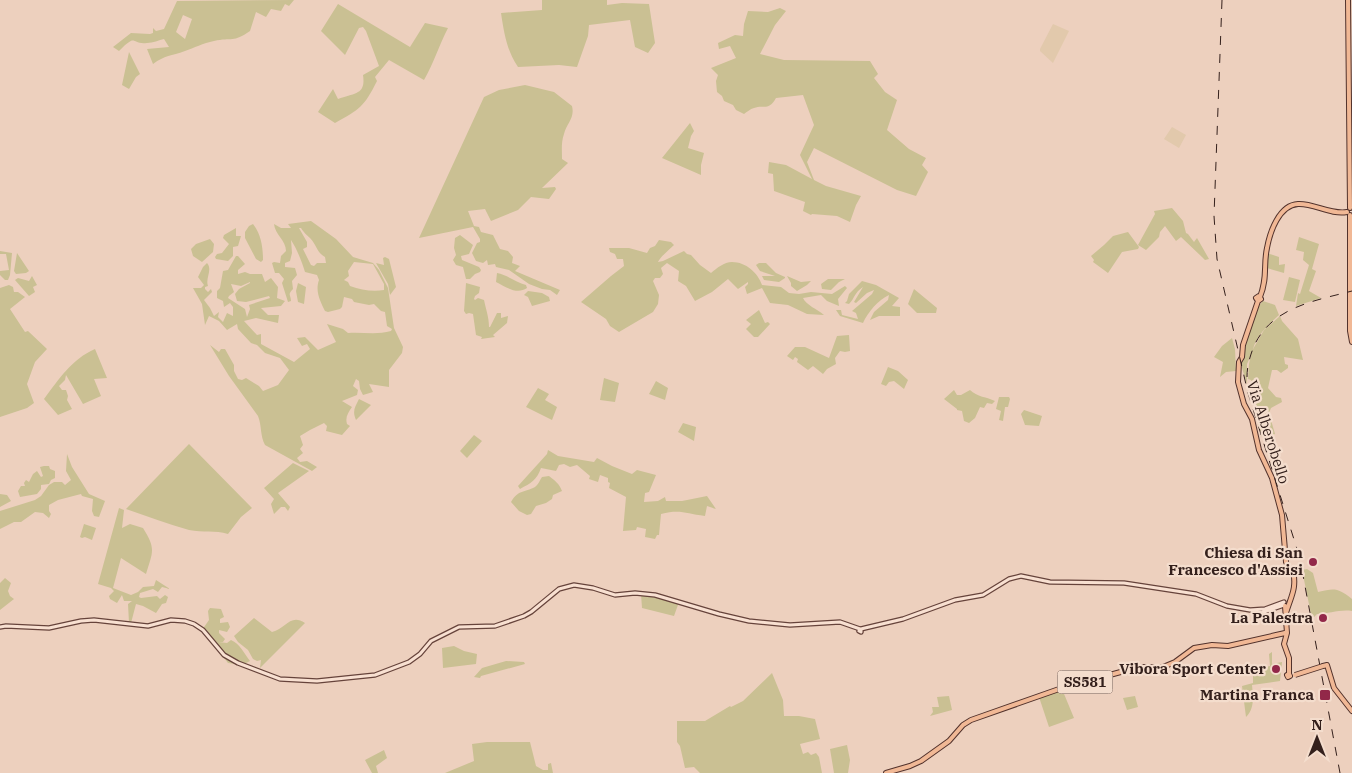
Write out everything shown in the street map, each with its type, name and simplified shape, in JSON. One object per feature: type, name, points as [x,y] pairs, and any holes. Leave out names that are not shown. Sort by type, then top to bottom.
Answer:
[{"type":"main road","points":[[1348,0],[1351,208],[1350,331],[1352,342]]},
{"type":"main road","name":"Via Alberobello","points":[[1286,604],[1292,596],[1296,581],[1293,570],[1287,565],[1282,515],[1274,484],[1259,450],[1252,418],[1244,404],[1238,382],[1239,362],[1265,280],[1267,247],[1278,219],[1284,210],[1292,205],[1299,204],[1350,213]]},
{"type":"main road","points":[[0,627],[49,628],[94,620],[148,626],[171,620],[185,621],[194,624],[202,630],[224,655],[238,664],[280,679],[317,681],[375,675],[413,660],[431,642],[459,627],[495,626],[524,616],[554,592],[569,586],[583,586],[615,595],[635,593],[655,595],[749,621],[790,625],[840,622],[860,630],[904,618],[955,600],[983,595],[1009,579],[1021,576],[1050,582],[1124,583],[1196,594],[1227,606],[1258,611],[1286,604],[1284,644],[1289,658],[1289,674],[1295,675],[1325,666],[1334,688],[1352,711]]},
{"type":"main road","name":"SS581","points":[[891,773],[929,756],[948,741],[963,724],[971,720],[1062,688],[1139,667],[1162,667],[1175,662],[1194,648],[1212,644],[1228,646],[1286,633]]},
{"type":"shaded area","points":[[294,0],[289,6],[285,4],[281,11],[271,9],[266,17],[256,12],[250,31],[240,37],[206,43],[165,57],[153,64],[147,49],[169,47],[164,39],[147,43],[132,41],[119,51],[113,47],[131,33],[150,34],[153,33],[153,28],[156,31],[164,29],[177,1]],"holes":[[[183,15],[192,19],[185,39],[176,32]]]},
{"type":"shaded area","points":[[542,0],[607,0],[607,5],[622,3],[649,4],[655,43],[648,53],[635,47],[630,20],[589,25],[588,36],[577,67],[559,65],[518,67],[509,48],[501,13],[542,10]]},
{"type":"shaded area","points":[[338,4],[410,47],[425,23],[448,28],[424,80],[389,60],[375,77],[377,81],[365,102],[335,123],[318,112],[333,89],[338,99],[358,92],[363,86],[363,75],[379,66],[363,27],[359,28],[345,55],[321,31]]},
{"type":"shaded area","points":[[780,8],[786,11],[775,25],[760,54],[784,60],[870,61],[878,74],[874,78],[885,92],[897,100],[887,130],[909,149],[926,158],[922,165],[928,172],[916,196],[897,190],[814,148],[807,162],[814,180],[826,186],[861,196],[850,222],[837,216],[811,215],[803,211],[805,202],[774,191],[773,174],[768,173],[769,162],[786,165],[812,179],[800,155],[814,125],[803,95],[776,98],[771,105],[753,108],[744,114],[736,110],[733,105],[724,101],[717,92],[716,81],[718,75],[711,68],[736,58],[730,46],[719,49],[718,43],[735,35],[743,36],[748,11],[768,12]]},
{"type":"shaded area","points":[[1053,24],[1069,31],[1053,63],[1040,49]]},
{"type":"shaded area","points":[[129,52],[140,74],[129,89],[122,85]]},
{"type":"shaded area","points":[[525,85],[554,92],[572,106],[572,117],[565,130],[562,143],[562,159],[568,163],[542,188],[555,187],[556,189],[549,199],[531,197],[518,210],[491,221],[485,209],[468,211],[474,226],[479,227],[481,232],[493,235],[500,249],[508,251],[513,257],[512,263],[520,266],[515,271],[560,290],[557,295],[550,290],[529,284],[509,270],[496,267],[495,264],[488,265],[487,260],[483,263],[476,261],[472,253],[480,239],[473,227],[419,238],[484,97],[499,90]]},
{"type":"shaded area","points":[[690,123],[694,131],[688,148],[704,153],[701,175],[662,158]]},
{"type":"shaded area","points":[[1172,127],[1186,135],[1179,148],[1164,139]]},
{"type":"shaded area","points":[[1172,208],[1183,221],[1186,233],[1194,242],[1197,238],[1209,259],[1205,260],[1181,237],[1176,241],[1165,226],[1160,232],[1159,237],[1146,250],[1138,245],[1155,214],[1154,211]]},
{"type":"shaded area","points":[[311,221],[336,239],[353,257],[373,263],[379,270],[388,288],[394,328],[403,347],[402,353],[389,370],[389,387],[369,384],[373,392],[363,395],[359,381],[356,379],[353,386],[358,390],[357,395],[342,401],[352,407],[346,419],[347,424],[350,426],[342,435],[326,431],[327,426],[324,423],[300,436],[303,445],[300,449],[303,453],[297,458],[300,462],[307,461],[317,467],[312,471],[265,445],[258,416],[229,376],[210,345],[219,352],[221,349],[225,349],[234,365],[234,371],[238,379],[246,378],[259,386],[263,391],[278,385],[289,370],[280,358],[265,353],[257,345],[251,343],[238,329],[237,324],[227,330],[219,321],[209,316],[205,325],[202,304],[193,288],[201,288],[204,285],[198,277],[207,263],[209,266],[208,286],[205,289],[208,292],[211,289],[212,292],[204,300],[214,316],[219,312],[218,317],[223,322],[227,313],[233,316],[233,307],[230,303],[224,307],[223,301],[217,298],[217,291],[220,288],[223,271],[228,270],[236,256],[245,264],[238,270],[238,274],[245,272],[262,274],[265,282],[271,278],[278,287],[277,298],[285,301],[281,306],[261,308],[268,315],[279,315],[278,323],[256,318],[244,321],[257,335],[261,334],[261,344],[294,362],[310,349],[307,344],[302,346],[297,338],[305,337],[318,350],[336,342],[327,324],[343,329],[348,333],[391,331],[392,329],[387,326],[385,312],[381,311],[374,304],[354,302],[352,299],[344,297],[340,309],[325,311],[319,296],[319,280],[317,275],[305,272],[291,240],[292,253],[290,261],[285,263],[285,267],[295,268],[297,275],[292,281],[291,301],[288,302],[282,283],[284,279],[279,273],[275,273],[272,263],[280,263],[281,256],[286,251],[286,247],[274,224],[281,228],[291,228],[288,224]],"holes":[[[299,228],[310,238],[325,257],[326,263],[311,265],[303,249],[307,247],[307,242]],[[354,262],[373,264],[384,284],[384,290],[358,289],[350,286],[344,280],[349,276],[348,271]],[[250,282],[235,294],[237,301],[246,302],[269,296],[270,298],[249,305],[250,309],[247,317],[245,309],[228,298],[234,292],[231,284],[241,286]]]},
{"type":"shaded area","points":[[253,224],[258,232],[263,250],[263,260],[261,262],[256,259],[245,238],[245,232]]},
{"type":"shaded area","points":[[236,228],[236,236],[241,236],[238,246],[233,247],[233,256],[228,261],[216,259],[217,254],[222,253],[229,244],[223,238],[224,235]]},
{"type":"shaded area","points":[[1128,232],[1139,247],[1138,249],[1122,252],[1108,273],[1093,262],[1094,260],[1091,256],[1113,236]]},
{"type":"shaded area","points":[[460,235],[473,245],[469,254],[461,256],[462,260],[479,267],[481,270],[470,279],[466,279],[463,267],[456,265],[453,260],[456,255],[454,248],[455,238]]},
{"type":"shaded area","points":[[1299,237],[1319,244],[1312,269],[1316,271],[1309,291],[1321,298],[1296,306],[1298,293],[1300,294],[1309,265],[1303,260],[1304,252],[1296,250]]},
{"type":"shaded area","points":[[210,239],[214,244],[213,252],[202,262],[193,256],[191,249],[196,244]]},
{"type":"shaded area","points":[[659,240],[671,242],[674,245],[658,262],[684,251],[711,273],[726,263],[737,262],[751,269],[758,276],[762,285],[781,287],[789,293],[811,292],[832,294],[845,286],[847,288],[838,299],[839,306],[827,301],[821,295],[803,298],[809,305],[824,315],[807,314],[788,305],[770,303],[762,288],[747,294],[745,287],[748,282],[738,289],[728,279],[712,292],[695,301],[686,286],[678,281],[679,271],[667,263],[661,268],[663,274],[660,278],[655,278],[653,281],[659,295],[658,304],[653,312],[619,332],[610,326],[606,319],[581,302],[624,266],[623,259],[617,259],[615,254],[610,252],[609,248],[629,248],[647,253]]},
{"type":"shaded area","points":[[0,251],[12,253],[8,280],[5,280],[0,275],[0,271],[9,270],[6,254],[0,254]]},
{"type":"shaded area","points":[[17,253],[29,271],[26,273],[16,274],[14,271]]},
{"type":"shaded area","points":[[1267,253],[1279,257],[1279,265],[1285,264],[1284,273],[1267,268]]},
{"type":"shaded area","points":[[383,258],[389,259],[396,287],[390,295],[388,284],[376,263],[384,265]]},
{"type":"shaded area","points":[[766,263],[776,273],[785,278],[779,282],[764,280],[762,276],[775,276],[760,271],[756,265]]},
{"type":"shaded area","points":[[497,273],[526,285],[527,288],[519,291],[496,282]]},
{"type":"shaded area","points":[[32,276],[37,285],[33,287],[35,292],[29,296],[15,280],[18,278],[29,281]]},
{"type":"shaded area","points":[[787,276],[801,282],[811,281],[797,291],[791,286]]},
{"type":"shaded area","points":[[1289,277],[1300,280],[1295,302],[1283,300]]},
{"type":"shaded area","points":[[828,279],[845,279],[831,290],[822,289],[821,284]]},
{"type":"shaded area","points":[[862,281],[876,285],[899,298],[892,306],[900,307],[900,316],[879,316],[870,320],[874,312],[888,300],[889,295],[874,307],[863,323],[840,316],[836,310],[841,310],[842,315],[858,319],[856,313],[852,311],[872,294],[874,290],[867,293],[856,303],[854,302],[863,287],[849,304],[845,303],[849,294]]},
{"type":"shaded area","points":[[298,283],[306,287],[304,304],[298,302],[296,291]]},
{"type":"shaded area","points":[[466,283],[480,287],[479,293],[474,299],[484,300],[489,327],[497,313],[501,313],[501,318],[508,316],[507,323],[493,335],[495,337],[481,339],[482,337],[476,335],[473,314],[466,314],[464,311]]},
{"type":"shaded area","points":[[9,285],[13,287],[14,292],[18,292],[25,297],[10,309],[25,332],[28,331],[47,349],[35,362],[27,384],[34,403],[27,408],[0,417],[0,288]]},
{"type":"shaded area","points":[[914,289],[937,308],[936,313],[917,313],[908,304]]},
{"type":"shaded area","points":[[528,291],[542,293],[549,297],[550,301],[532,306],[528,297],[524,295]]},
{"type":"shaded area","points":[[1263,301],[1275,305],[1279,315],[1263,330],[1253,349],[1264,330],[1280,316],[1282,321],[1298,339],[1303,360],[1284,357],[1288,368],[1281,373],[1277,370],[1272,370],[1268,388],[1276,397],[1281,398],[1282,402],[1271,408],[1269,413],[1275,434],[1262,437],[1256,405],[1258,398],[1251,380],[1248,379],[1251,355],[1247,364],[1247,384],[1241,360],[1249,329]]},
{"type":"shaded area","points":[[759,310],[765,323],[768,322],[770,324],[758,337],[754,337],[746,329],[751,324],[746,320]]},
{"type":"shaded area","points":[[849,335],[850,351],[840,351],[835,358],[836,364],[827,369],[823,374],[813,366],[808,370],[797,362],[798,359],[795,357],[793,360],[787,356],[795,347],[805,347],[829,358],[837,336]]},
{"type":"shaded area","points":[[1232,338],[1235,349],[1236,371],[1226,372],[1220,377],[1223,362],[1214,357],[1222,346]]},
{"type":"shaded area","points":[[95,349],[107,378],[94,379],[101,396],[83,404],[66,375],[65,380],[59,386],[62,390],[66,390],[67,400],[72,409],[58,415],[44,399],[79,358]]},
{"type":"shaded area","points":[[888,367],[898,371],[908,380],[904,389],[894,381],[889,382],[886,386],[881,384]]},
{"type":"shaded area","points":[[604,378],[619,383],[615,402],[600,400]]},
{"type":"shaded area","points":[[656,381],[668,388],[665,400],[649,394]]},
{"type":"shaded area","points":[[538,388],[549,394],[545,400],[557,407],[552,420],[526,407]]},
{"type":"shaded area","points":[[954,390],[957,395],[961,395],[970,390],[979,396],[995,401],[992,404],[987,403],[984,408],[980,407],[975,418],[969,423],[964,421],[962,411],[957,410],[944,399]]},
{"type":"shaded area","points":[[999,397],[1009,397],[1010,399],[1008,407],[1005,407],[1003,421],[999,420],[1001,411],[996,409]]},
{"type":"shaded area","points":[[359,399],[371,405],[356,420],[354,412]]},
{"type":"shaded area","points":[[1024,410],[1042,416],[1039,426],[1025,425],[1021,414]]},
{"type":"shaded area","points":[[683,423],[696,427],[694,441],[678,432]]},
{"type":"shaded area","points":[[474,435],[482,441],[467,458],[460,451]]},
{"type":"shaded area","points":[[189,444],[252,508],[241,517],[228,534],[189,530],[126,509]]},
{"type":"shaded area","points":[[548,450],[558,456],[594,462],[597,458],[632,474],[637,470],[656,475],[649,492],[645,493],[644,502],[658,501],[665,497],[666,501],[682,501],[707,496],[716,509],[707,506],[705,516],[679,512],[661,514],[659,535],[655,539],[645,537],[646,529],[637,527],[636,530],[623,531],[626,497],[609,488],[608,478],[600,475],[598,482],[589,479],[590,476],[577,465],[570,467],[564,464],[559,465],[556,471],[541,468],[538,476],[533,481],[520,489],[518,486],[547,454]]},
{"type":"shaded area","points":[[67,454],[72,467],[89,494],[105,501],[99,517],[94,516],[92,511],[93,499],[81,494],[58,500],[49,505],[51,514],[49,518],[43,513],[35,512],[21,522],[14,522],[0,529],[0,511],[35,500],[54,482],[62,482],[65,485],[71,480],[66,471]]},
{"type":"shaded area","points":[[293,463],[309,471],[278,493],[290,507],[288,511],[285,507],[281,507],[274,514],[271,504],[274,499],[264,488]]},
{"type":"shaded area","points":[[49,466],[50,469],[55,471],[55,478],[49,484],[41,485],[41,489],[37,494],[20,497],[18,491],[21,486],[25,486],[26,480],[29,482],[37,471],[41,477],[43,476],[40,467]]},
{"type":"shaded area","points":[[549,476],[558,484],[562,491],[553,495],[552,499],[546,503],[536,506],[531,514],[527,515],[519,511],[511,502],[514,498],[519,493],[535,487],[542,477]]},
{"type":"shaded area","points":[[0,494],[7,495],[11,501],[0,507]]},
{"type":"shaded area","points":[[119,508],[124,510],[122,528],[130,524],[143,528],[150,541],[152,550],[146,574],[121,558],[113,588],[131,595],[143,587],[154,586],[156,580],[170,589],[162,587],[158,592],[153,589],[140,593],[139,597],[141,598],[157,596],[160,599],[165,595],[168,597],[166,603],[162,604],[156,613],[136,604],[131,623],[129,623],[128,604],[132,601],[124,601],[122,595],[117,603],[110,599],[109,596],[114,591],[111,588],[98,584]]},
{"type":"shaded area","points":[[84,524],[96,528],[92,540],[80,537]]},
{"type":"shaded area","points":[[1307,569],[1313,573],[1318,592],[1336,590],[1343,593],[1352,599],[1352,611],[1317,614],[1312,619],[1302,570]]},
{"type":"shaded area","points":[[5,578],[11,583],[8,591],[14,599],[0,610],[0,583]]},
{"type":"shaded area","points":[[641,594],[679,602],[674,616],[642,608]]},
{"type":"shaded area","points":[[210,608],[221,609],[224,617],[220,619],[220,623],[228,622],[230,627],[227,632],[219,630],[219,633],[225,639],[223,642],[219,642],[227,643],[231,640],[242,649],[250,661],[242,665],[228,663],[202,630],[209,620],[208,611]]},
{"type":"shaded area","points":[[254,618],[272,632],[295,620],[305,623],[260,668],[261,660],[253,659],[248,650],[234,636]]},
{"type":"shaded area","points":[[454,646],[477,654],[476,664],[443,668],[442,648]]},
{"type":"shaded area","points":[[1272,652],[1272,664],[1282,662],[1280,681],[1252,685],[1252,706],[1246,717],[1242,686],[1253,683],[1253,670],[1270,666],[1269,654]]},
{"type":"shaded area","points":[[506,661],[524,662],[525,664],[481,676],[480,678],[474,677],[482,668]]},
{"type":"shaded area","points":[[772,673],[783,700],[784,716],[815,719],[820,739],[800,744],[803,754],[808,752],[811,755],[816,753],[819,757],[822,773],[700,773],[694,767],[685,768],[680,746],[677,742],[677,721],[705,721],[730,706],[743,701]]},
{"type":"shaded area","points":[[1062,689],[1074,718],[1049,727],[1039,697]]},
{"type":"shaded area","points":[[949,696],[952,710],[930,716],[933,712],[932,707],[939,707],[937,697]]},
{"type":"shaded area","points":[[1135,696],[1138,707],[1127,710],[1123,698]]},
{"type":"shaded area","points":[[530,742],[536,766],[543,770],[548,770],[548,764],[551,763],[553,773],[445,773],[474,761],[472,744]]},
{"type":"shaded area","points":[[847,745],[850,760],[848,773],[834,773],[830,749]]},
{"type":"shaded area","points":[[384,750],[387,758],[376,766],[378,773],[372,773],[365,760]]},
{"type":"railway","points":[[1222,0],[1214,216],[1217,259],[1248,393],[1297,549]]},
{"type":"railway","points":[[1247,377],[1249,361],[1254,346],[1272,322],[1296,308],[1323,298],[1352,291]]},
{"type":"railway","points":[[1302,570],[1340,773]]},
{"type":"place","name":"Chiesa di San Francesco d'Assisi","points":[[1313,562]]},
{"type":"place","name":"La Palestra","points":[[1323,618]]},
{"type":"place","name":"Vibora Sport Center","points":[[1276,669]]},
{"type":"place","name":"Martina Franca","points":[[1325,695]]}]
